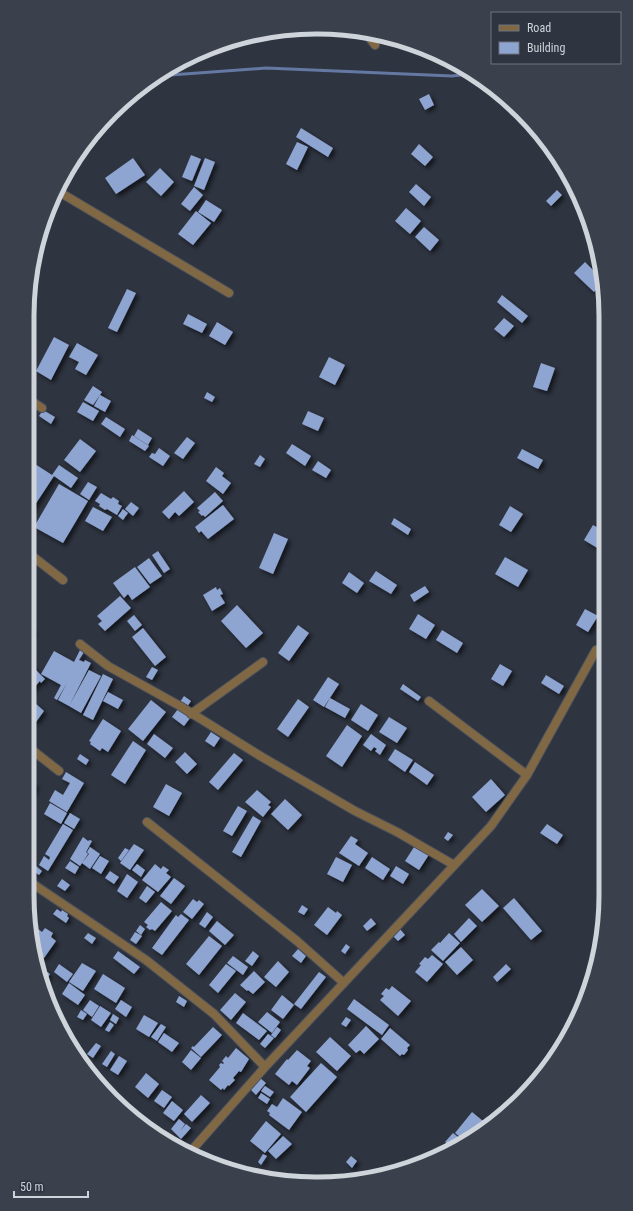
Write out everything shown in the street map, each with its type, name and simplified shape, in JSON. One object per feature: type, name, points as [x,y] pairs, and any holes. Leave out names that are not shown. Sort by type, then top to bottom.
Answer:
[{"type":"street","points":[[370,39],[375,45]]},
{"type":"street","points":[[62,194],[229,293]]},
{"type":"street","points":[[34,403],[42,408]]},
{"type":"street","points":[[34,557],[63,580]]},
{"type":"street","points":[[80,644],[108,666],[180,706],[262,757],[355,811],[397,832],[454,865]]},
{"type":"street","points":[[193,1149],[265,1067],[491,826],[527,775],[596,650]]},
{"type":"street","points":[[191,714],[264,662]]},
{"type":"street","points":[[429,702],[527,775]]},
{"type":"street","points":[[34,751],[59,771]]},
{"type":"street","points":[[147,822],[297,941],[344,983]]},
{"type":"street","points":[[34,885],[146,960],[214,1014],[265,1067]]},
{"type":"building","points":[[429,94],[434,105],[425,110],[419,99]]},
{"type":"building","points":[[301,128],[333,148],[328,157],[296,137]]},
{"type":"building","points":[[297,142],[308,147],[297,170],[286,164]]},
{"type":"building","points":[[419,144],[433,157],[425,166],[411,154]]},
{"type":"building","points":[[191,155],[201,159],[192,181],[182,177]]},
{"type":"building","points":[[133,158],[145,175],[116,194],[105,178]]},
{"type":"building","points":[[205,158],[215,162],[204,190],[194,186]]},
{"type":"building","points":[[160,168],[174,182],[161,196],[146,182]]},
{"type":"building","points":[[416,184],[431,197],[424,206],[409,192]]},
{"type":"building","points":[[194,187],[203,195],[190,211],[181,204]]},
{"type":"building","points":[[557,190],[562,195],[551,206],[546,201]]},
{"type":"building","points":[[206,200],[222,210],[214,222],[198,212]]},
{"type":"building","points":[[406,208],[421,221],[410,234],[395,221]]},
{"type":"building","points":[[196,211],[211,223],[193,245],[178,234]]},
{"type":"building","points":[[424,227],[439,240],[430,251],[415,237]]},
{"type":"building","points":[[585,262],[596,273],[597,288],[594,292],[574,273]]},
{"type":"building","points":[[127,289],[136,293],[117,332],[108,328]]},
{"type":"building","points":[[502,295],[528,316],[522,323],[497,302]]},
{"type":"building","points":[[188,314],[207,324],[202,333],[183,324]]},
{"type":"building","points":[[504,318],[514,326],[504,337],[494,329]]},
{"type":"building","points":[[217,322],[233,332],[225,345],[209,336]]},
{"type":"building","points":[[54,337],[69,345],[51,380],[36,371]]},
{"type":"building","points":[[77,343],[98,355],[86,375],[75,369],[79,362],[69,357]]},
{"type":"building","points":[[329,357],[345,365],[335,385],[319,377]]},
{"type":"building","points":[[541,363],[555,368],[547,391],[533,387]]},
{"type":"building","points":[[93,386],[102,392],[93,405],[84,400]]},
{"type":"building","points":[[207,392],[215,397],[212,402],[204,398]]},
{"type":"building","points":[[100,395],[111,401],[105,412],[94,406]]},
{"type":"building","points":[[83,402],[99,411],[93,421],[77,412]]},
{"type":"building","points":[[43,410],[55,417],[51,424],[39,416]]},
{"type":"building","points":[[308,411],[324,418],[318,431],[302,424]]},
{"type":"building","points":[[106,417],[125,429],[120,437],[101,424]]},
{"type":"building","points":[[138,429],[152,438],[148,445],[134,436]]},
{"type":"building","points":[[132,435],[149,446],[145,451],[129,441]]},
{"type":"building","points":[[187,437],[195,443],[183,459],[174,453]]},
{"type":"building","points":[[80,439],[96,451],[80,472],[64,460]]},
{"type":"building","points":[[292,444],[311,456],[305,466],[286,453]]},
{"type":"building","points":[[159,448],[170,456],[163,466],[149,457],[152,453],[155,454]]},
{"type":"building","points":[[522,449],[543,460],[538,469],[517,458]]},
{"type":"building","points":[[260,455],[265,459],[260,467],[254,464]]},
{"type":"building","points":[[318,461],[331,470],[326,478],[312,470]]},
{"type":"building","points":[[35,464],[52,475],[59,465],[78,478],[71,488],[54,476],[34,506]]},
{"type":"building","points":[[216,467],[224,473],[222,476],[231,483],[223,494],[206,481]]},
{"type":"building","points":[[88,482],[97,487],[89,500],[80,494]]},
{"type":"building","points":[[59,484],[88,501],[63,543],[34,527]]},
{"type":"building","points":[[184,491],[194,502],[179,516],[175,512],[169,519],[162,512]]},
{"type":"building","points":[[215,492],[223,501],[205,517],[203,515],[202,516],[198,512],[200,511],[197,508]]},
{"type":"building","points":[[101,493],[111,499],[113,497],[119,501],[118,504],[122,506],[117,515],[107,509],[105,510],[95,501]]},
{"type":"building","points":[[131,502],[139,508],[133,516],[125,509]]},
{"type":"building","points":[[223,505],[234,519],[208,539],[201,531],[199,533],[195,527]]},
{"type":"building","points":[[510,506],[523,514],[511,532],[499,525]]},
{"type":"building","points":[[93,507],[112,517],[103,531],[85,521]]},
{"type":"building","points":[[123,509],[128,513],[123,520],[118,516]]},
{"type":"building","points":[[394,518],[411,529],[408,535],[391,524]]},
{"type":"building","points":[[593,525],[599,528],[599,549],[584,540]]},
{"type":"building","points":[[274,533],[288,539],[273,574],[259,568]]},
{"type":"building","points":[[158,551],[170,569],[164,573],[152,555]]},
{"type":"building","points":[[505,557],[528,570],[518,587],[495,574]]},
{"type":"building","points":[[149,558],[162,576],[150,584],[137,567]]},
{"type":"building","points":[[135,567],[150,587],[132,600],[128,594],[124,598],[113,583]]},
{"type":"building","points":[[376,571],[397,585],[391,594],[369,581]]},
{"type":"building","points":[[349,572],[364,583],[357,593],[342,583]]},
{"type":"building","points":[[425,586],[429,592],[414,602],[410,595]]},
{"type":"building","points":[[216,587],[217,590],[220,588],[223,594],[220,595],[225,603],[212,611],[203,595]]},
{"type":"building","points":[[120,596],[131,608],[105,631],[98,624],[102,621],[97,616]]},
{"type":"building","points":[[237,605],[263,633],[246,648],[221,621]]},
{"type":"building","points":[[585,609],[598,616],[588,632],[576,625]]},
{"type":"building","points":[[418,614],[435,625],[426,639],[409,629]]},
{"type":"building","points":[[134,615],[142,625],[135,631],[127,621]]},
{"type":"building","points":[[298,625],[309,633],[289,661],[278,653]]},
{"type":"building","points":[[143,628],[166,657],[155,666],[132,637]]},
{"type":"building","points":[[442,630],[463,643],[457,653],[436,640]]},
{"type":"building","points":[[80,650],[84,652],[79,660],[84,662],[85,660],[91,663],[69,706],[58,700],[67,683],[57,700],[54,698],[61,685],[41,674],[54,651],[74,662]]},
{"type":"building","points":[[500,664],[512,671],[503,686],[491,679]]},
{"type":"building","points":[[152,667],[158,670],[152,680],[146,677]]},
{"type":"building","points":[[34,668],[45,679],[41,683],[40,681],[34,688]]},
{"type":"building","points":[[89,670],[101,676],[81,713],[69,706]]},
{"type":"building","points":[[103,674],[113,679],[93,720],[83,715]]},
{"type":"building","points":[[546,675],[564,686],[559,694],[541,683]]},
{"type":"building","points":[[328,677],[339,684],[324,707],[313,700]]},
{"type":"building","points":[[403,684],[421,697],[418,701],[400,689]]},
{"type":"building","points":[[108,692],[123,700],[118,709],[103,701]]},
{"type":"building","points":[[184,696],[191,701],[187,707],[180,702]]},
{"type":"building","points":[[330,698],[350,709],[345,718],[325,707]]},
{"type":"building","points":[[298,699],[309,707],[288,737],[277,729]]},
{"type":"building","points":[[151,700],[166,712],[143,741],[128,729]]},
{"type":"building","points":[[35,703],[44,711],[36,722],[34,721]]},
{"type":"building","points":[[361,704],[378,715],[368,731],[351,720]]},
{"type":"building","points":[[178,709],[190,718],[184,726],[172,717]]},
{"type":"building","points":[[389,717],[407,728],[397,743],[379,732]]},
{"type":"building","points":[[103,719],[121,731],[108,752],[102,748],[100,751],[90,744],[91,742],[89,741]]},
{"type":"building","points":[[347,725],[362,736],[342,767],[326,756]]},
{"type":"building","points":[[211,732],[220,738],[214,747],[205,741]]},
{"type":"building","points":[[154,734],[173,748],[165,758],[147,744]]},
{"type":"building","points":[[371,734],[386,745],[380,755],[375,751],[377,749],[374,747],[371,751],[363,745]]},
{"type":"building","points":[[133,741],[146,750],[125,784],[111,775]]},
{"type":"building","points":[[395,749],[413,760],[405,772],[388,760]]},
{"type":"building","points":[[185,752],[197,764],[187,774],[175,762]]},
{"type":"building","points":[[234,753],[243,760],[218,790],[209,782]]},
{"type":"building","points":[[80,754],[89,760],[86,765],[77,759]]},
{"type":"building","points":[[415,762],[434,775],[427,785],[409,772]]},
{"type":"building","points":[[66,772],[84,783],[67,812],[49,801],[55,790],[63,795],[70,783],[62,779]]},
{"type":"building","points":[[491,779],[505,795],[486,812],[472,797]]},
{"type":"building","points":[[166,784],[182,793],[169,816],[153,807]]},
{"type":"building","points":[[257,790],[271,802],[268,805],[271,807],[263,817],[245,802]]},
{"type":"building","points":[[285,799],[302,815],[288,830],[271,814]]},
{"type":"building","points":[[50,803],[67,813],[61,824],[44,814]]},
{"type":"building","points":[[238,806],[247,811],[232,836],[223,831]]},
{"type":"building","points":[[70,813],[80,819],[74,829],[64,823]]},
{"type":"building","points":[[253,816],[261,821],[241,857],[232,852]]},
{"type":"building","points":[[63,824],[73,830],[48,871],[39,865],[44,856],[49,860],[50,857],[45,854]]},
{"type":"building","points":[[547,824],[563,835],[557,844],[540,833]]},
{"type":"building","points":[[448,832],[453,835],[448,841],[444,838]]},
{"type":"building","points":[[351,836],[358,840],[355,844],[368,853],[359,866],[339,853]]},
{"type":"building","points":[[83,837],[88,841],[92,841],[86,852],[88,854],[80,866],[70,859]]},
{"type":"building","points":[[134,844],[144,850],[130,870],[120,863]]},
{"type":"building","points":[[416,844],[430,853],[419,870],[405,861]]},
{"type":"building","points":[[90,847],[100,854],[90,869],[82,863],[89,854],[87,852]]},
{"type":"building","points":[[125,848],[129,850],[121,861],[118,858]]},
{"type":"building","points":[[100,856],[109,861],[101,874],[92,868]]},
{"type":"building","points":[[336,857],[352,865],[343,882],[327,874]]},
{"type":"building","points":[[372,857],[390,869],[383,880],[365,868]]},
{"type":"building","points":[[70,861],[79,867],[75,874],[65,868]]},
{"type":"building","points":[[137,864],[145,870],[141,877],[132,870]]},
{"type":"building","points":[[155,864],[161,869],[163,866],[169,870],[166,873],[171,877],[158,892],[142,880]]},
{"type":"building","points":[[36,866],[42,871],[39,875],[34,872]]},
{"type":"building","points":[[396,866],[409,874],[403,884],[390,876]]},
{"type":"building","points":[[110,871],[119,877],[114,884],[105,878]]},
{"type":"building","points":[[127,874],[138,882],[127,898],[117,891]]},
{"type":"building","points":[[174,878],[185,886],[171,904],[160,896]]},
{"type":"building","points":[[62,879],[70,885],[65,891],[57,886]]},
{"type":"building","points":[[147,886],[155,892],[146,903],[139,898]]},
{"type":"building","points":[[482,889],[499,906],[482,922],[465,905]]},
{"type":"building","points":[[514,898],[542,931],[531,940],[503,908]]},
{"type":"building","points":[[193,899],[197,902],[199,900],[204,904],[192,919],[183,912]]},
{"type":"building","points":[[161,902],[172,911],[155,931],[152,929],[150,930],[146,927],[148,925],[144,922]]},
{"type":"building","points":[[302,905],[308,909],[304,915],[298,912]]},
{"type":"building","points":[[328,907],[336,913],[337,911],[342,915],[327,935],[314,925]]},
{"type":"building","points":[[57,909],[68,914],[67,916],[69,918],[66,923],[53,914]]},
{"type":"building","points":[[207,912],[213,917],[205,928],[199,924]]},
{"type":"building","points":[[181,914],[189,920],[162,955],[152,948],[176,915],[178,917]]},
{"type":"building","points":[[371,918],[376,924],[367,931],[363,926]]},
{"type":"building","points":[[469,918],[477,926],[461,942],[454,934]]},
{"type":"building","points":[[217,921],[234,935],[225,945],[209,931]]},
{"type":"building","points":[[140,925],[145,929],[141,935],[136,931]]},
{"type":"building","points":[[45,928],[53,933],[51,937],[56,941],[44,958],[41,956],[36,932],[38,929],[42,932]]},
{"type":"building","points":[[400,929],[405,935],[398,941],[393,936]]},
{"type":"building","points":[[135,932],[142,936],[136,944],[130,940]]},
{"type":"building","points":[[88,933],[96,938],[92,944],[84,938]]},
{"type":"building","points":[[449,933],[460,943],[443,961],[431,950]]},
{"type":"building","points":[[209,936],[222,946],[199,975],[186,964]]},
{"type":"building","points":[[346,944],[350,947],[345,954],[341,951]]},
{"type":"building","points":[[461,947],[473,960],[457,975],[445,962]]},
{"type":"building","points":[[298,949],[306,956],[301,963],[292,956]]},
{"type":"building","points":[[118,951],[140,967],[134,974],[113,958]]},
{"type":"building","points":[[253,951],[259,956],[252,966],[245,961]]},
{"type":"building","points":[[432,955],[443,964],[427,982],[415,972],[425,957],[428,959]]},
{"type":"building","points":[[233,956],[248,967],[243,975],[227,963]]},
{"type":"building","points":[[278,961],[289,972],[276,987],[264,977]]},
{"type":"building","points":[[82,963],[96,971],[83,991],[69,982]]},
{"type":"building","points":[[59,964],[73,974],[67,982],[54,972]]},
{"type":"building","points":[[226,964],[236,971],[218,993],[209,985]]},
{"type":"building","points":[[506,964],[511,969],[497,982],[493,977]]},
{"type":"building","points":[[45,970],[50,974],[47,978]]},
{"type":"building","points":[[254,971],[265,982],[253,994],[240,985]]},
{"type":"building","points":[[319,972],[326,977],[301,1009],[294,1004]]},
{"type":"building","points":[[103,974],[125,988],[116,1003],[94,989]]},
{"type":"building","points":[[69,983],[85,995],[78,1005],[62,994]]},
{"type":"building","points":[[392,986],[411,1001],[398,1016],[380,1000],[384,996],[381,994],[386,988],[389,990]]},
{"type":"building","points":[[235,993],[246,1002],[231,1020],[220,1010]]},
{"type":"building","points":[[282,995],[294,1005],[283,1019],[271,1010]]},
{"type":"building","points":[[179,996],[187,1001],[184,1007],[176,1002]]},
{"type":"building","points":[[354,999],[389,1025],[382,1035],[347,1009]]},
{"type":"building","points":[[90,1000],[99,1006],[92,1017],[83,1010]]},
{"type":"building","points":[[121,1000],[132,1007],[126,1017],[115,1009]]},
{"type":"building","points":[[100,1006],[111,1013],[101,1027],[91,1020]]},
{"type":"building","points":[[81,1010],[87,1014],[83,1020],[77,1017]]},
{"type":"building","points":[[267,1012],[280,1022],[272,1033],[258,1022]]},
{"type":"building","points":[[243,1013],[267,1031],[259,1040],[236,1023]]},
{"type":"building","points":[[113,1014],[119,1018],[116,1024],[110,1020]]},
{"type":"building","points":[[144,1015],[158,1023],[149,1037],[136,1029]]},
{"type":"building","points":[[346,1017],[351,1020],[346,1027],[341,1024]]},
{"type":"building","points":[[110,1022],[114,1025],[109,1032],[105,1030]]},
{"type":"building","points":[[161,1024],[166,1027],[157,1041],[151,1037]]},
{"type":"building","points":[[366,1026],[379,1039],[364,1054],[360,1050],[356,1053],[348,1045]]},
{"type":"building","points":[[213,1027],[222,1035],[201,1057],[191,1048],[193,1046],[194,1047]]},
{"type":"building","points":[[277,1027],[281,1030],[275,1038],[271,1035]]},
{"type":"building","points":[[390,1028],[410,1045],[404,1055],[402,1054],[400,1056],[381,1039]]},
{"type":"building","points":[[164,1033],[179,1043],[172,1052],[158,1042]]},
{"type":"building","points":[[268,1034],[274,1038],[265,1048],[260,1044]]},
{"type":"building","points":[[330,1037],[351,1056],[337,1071],[316,1052]]},
{"type":"building","points":[[96,1043],[101,1046],[93,1058],[87,1054]]},
{"type":"building","points":[[236,1048],[249,1059],[241,1072],[239,1071],[233,1078],[235,1080],[224,1090],[223,1088],[221,1090],[209,1080],[220,1067],[219,1065],[224,1063],[222,1061],[226,1056],[228,1058]]},
{"type":"building","points":[[191,1050],[201,1058],[191,1070],[182,1062]]},
{"type":"building","points":[[297,1050],[311,1061],[307,1066],[310,1068],[297,1085],[292,1081],[289,1085],[275,1074],[287,1059],[288,1060]]},
{"type":"building","points":[[111,1051],[115,1054],[107,1067],[102,1064]]},
{"type":"building","points":[[119,1056],[127,1061],[118,1075],[110,1070]]},
{"type":"building","points":[[321,1063],[337,1077],[306,1112],[290,1097]]},
{"type":"building","points":[[146,1073],[159,1084],[148,1098],[135,1087]]},
{"type":"building","points":[[260,1078],[266,1083],[256,1095],[250,1089]]},
{"type":"building","points":[[265,1086],[274,1092],[270,1097],[261,1091]]},
{"type":"building","points":[[162,1090],[172,1097],[164,1108],[154,1101]]},
{"type":"building","points":[[261,1093],[270,1099],[267,1104],[258,1098]]},
{"type":"building","points":[[201,1095],[210,1103],[192,1122],[184,1114]]},
{"type":"building","points":[[283,1098],[302,1112],[289,1130],[269,1115],[270,1113],[267,1111],[272,1104],[277,1107]]},
{"type":"building","points":[[172,1101],[183,1110],[174,1121],[163,1113]]},
{"type":"building","points":[[472,1112],[483,1121],[461,1137],[455,1133]]},
{"type":"building","points":[[179,1119],[185,1124],[180,1131],[186,1124],[191,1128],[181,1139],[171,1129]]},
{"type":"building","points":[[266,1121],[281,1134],[265,1153],[250,1141]]},
{"type":"building","points":[[453,1133],[459,1138],[448,1144],[445,1142]]},
{"type":"building","points":[[283,1136],[292,1144],[276,1159],[268,1151]]},
{"type":"building","points":[[263,1154],[267,1156],[261,1165],[258,1162]]},
{"type":"building","points":[[351,1156],[357,1161],[352,1168],[346,1162]]},
{"type":"waterway","points":[[170,75],[266,68],[452,76],[462,75]]}]
